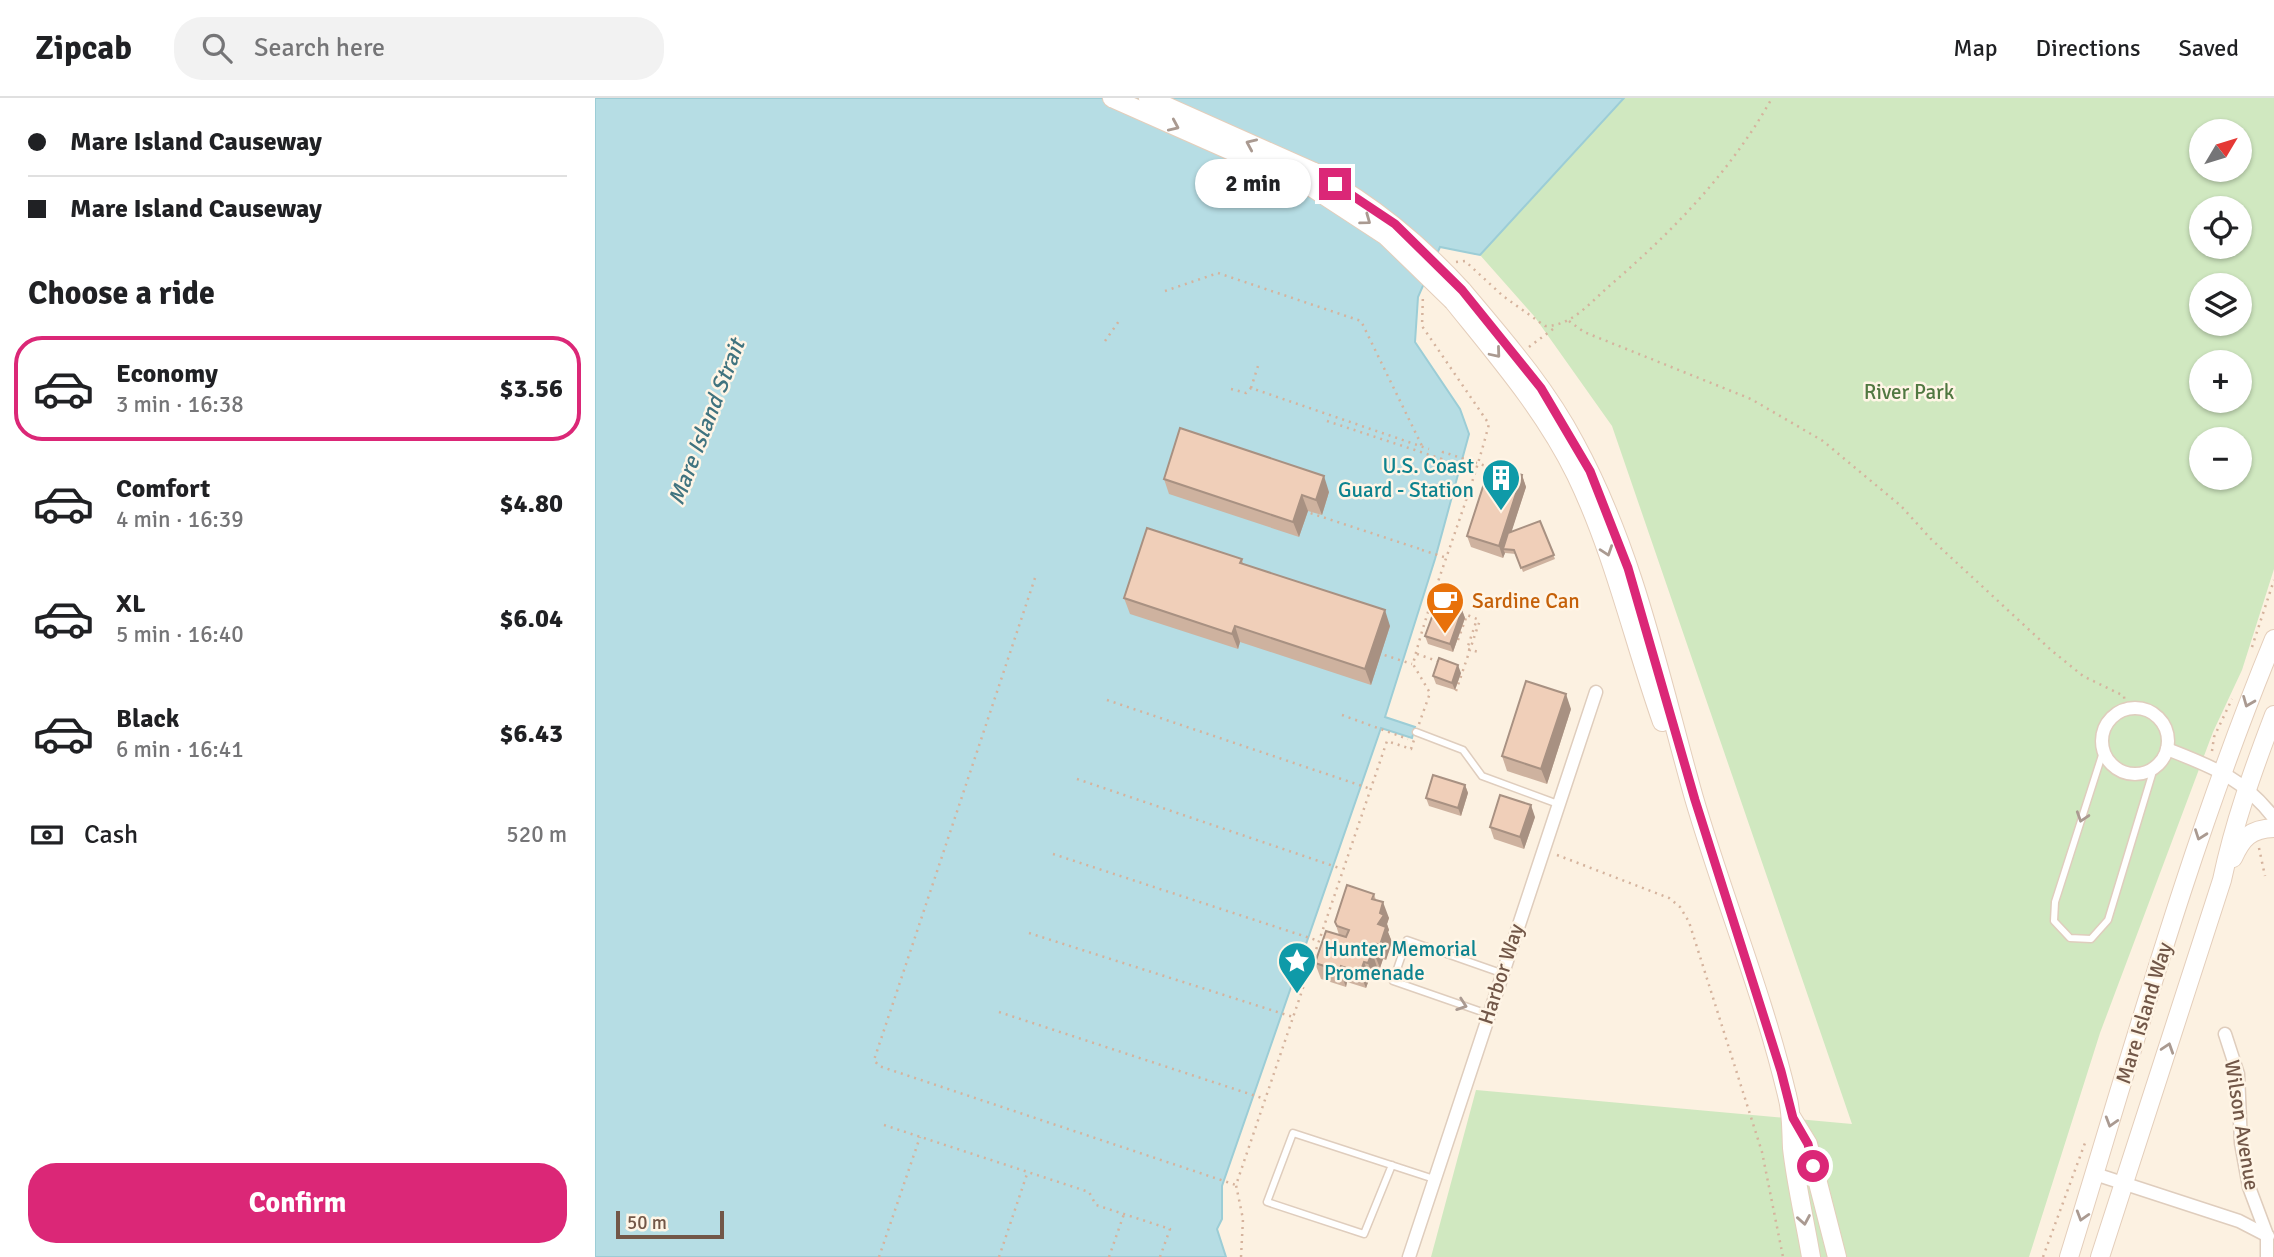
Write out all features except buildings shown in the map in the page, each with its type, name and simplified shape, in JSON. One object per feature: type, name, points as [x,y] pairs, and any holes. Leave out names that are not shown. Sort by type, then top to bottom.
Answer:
[{"type":"main road","points":[[1112,98],[1328,196],[1386,236],[1457,296],[1517,356],[1567,429],[1604,500],[1651,641],[1695,800],[1775,1050],[1793,1118],[1808,1144],[1837,1257]]},
{"type":"main road","points":[[1148,98],[1314,172],[1356,195],[1413,239],[1529,396],[1575,474],[1602,538],[1661,719],[1695,800]]},
{"type":"main road","points":[[2215,767],[2274,639]]},
{"type":"main road","points":[[2246,787],[2274,715]]},
{"type":"main road","name":"Mare Island Way","points":[[2069,1257],[2183,883],[2215,767]]},
{"type":"main road","name":"Mare Island Way","points":[[2100,1257],[2222,880],[2232,831],[2246,787]]},
{"type":"main road","points":[[2222,880],[2242,837],[2255,830],[2274,828]]},
{"type":"main road","points":[[1793,1118],[1792,1146],[1811,1257]]},
{"type":"street","name":"Harbor Way","points":[[1409,1257],[1596,692]]},
{"type":"street","points":[[2139,708],[2159,718],[2168,736],[2167,749],[2154,768],[2143,773],[2124,772],[2111,764],[2103,752],[2104,727],[2113,715],[2125,709],[2139,708]]},
{"type":"street","points":[[2167,749],[2215,767],[2246,787],[2274,818]]},
{"type":"street","name":"Wilson Avenue","points":[[2225,1034],[2238,1074],[2241,1143],[2249,1187],[2271,1237],[2267,1257]]},
{"type":"street","points":[[2095,1174],[2239,1221],[2271,1237]]},
{"type":"lane","points":[[1416,732],[1463,750],[1482,776],[1558,804]]},
{"type":"lane","points":[[2103,752],[2055,902],[2054,921],[2070,938],[2091,939],[2108,920],[2154,768]]},
{"type":"lane","points":[[1488,1014],[1393,981],[1407,940],[1501,973]]},
{"type":"lane","points":[[1392,1165],[1364,1234],[1267,1202],[1293,1133],[1392,1165],[1434,1179]]},
{"type":"path","points":[[1772,98],[1728,165],[1692,209],[1652,249],[1569,321],[1584,332],[1751,399],[1823,441],[1901,506],[1931,539],[2051,650],[2083,676],[2124,696],[2125,709]]},
{"type":"path","points":[[1165,291],[1218,273],[1361,321],[1422,446]]},
{"type":"path","points":[[1105,341],[1119,321]]},
{"type":"path","points":[[1241,1257],[1243,1219],[1236,1185],[1387,741],[1411,749],[1430,693],[1413,664],[1415,653],[1444,557],[1479,464],[1489,424],[1422,326]]},
{"type":"path","points":[[1517,356],[1557,326]]},
{"type":"path","points":[[1231,389],[1246,393],[1251,388],[1258,366]]},
{"type":"path","points":[[1251,388],[1429,449]]},
{"type":"path","points":[[1327,421],[1441,460],[1443,452],[1499,471]]},
{"type":"path","points":[[1297,508],[1444,557]]},
{"type":"path","points":[[1416,548],[1423,550]]},
{"type":"path","points":[[1035,578],[874,1060],[879,1066],[1236,1185]]},
{"type":"path","points":[[2248,659],[2274,580]]},
{"type":"path","points":[[1456,691],[1478,619],[1467,615],[1458,640]]},
{"type":"path","points":[[1469,649],[1480,620]]},
{"type":"path","points":[[1469,649],[1479,652]]},
{"type":"path","points":[[1368,650],[1413,664]]},
{"type":"path","points":[[1415,653],[1463,670]]},
{"type":"path","points":[[2215,767],[2214,737],[2235,692]]},
{"type":"path","points":[[1107,700],[1370,789]]},
{"type":"path","points":[[1342,715],[1413,741]]},
{"type":"path","points":[[1077,779],[1343,869]]},
{"type":"path","points":[[2255,830],[2265,876]]},
{"type":"path","points":[[1542,850],[1669,898],[1680,906],[1689,922],[1706,981],[1730,1043],[1762,1152],[1783,1257]]},
{"type":"path","points":[[1053,854],[1319,941]]},
{"type":"path","points":[[1029,933],[1293,1017]]},
{"type":"path","points":[[999,1012],[1265,1098]]},
{"type":"path","points":[[884,1125],[1089,1192],[1096,1205],[1170,1229],[1160,1257]]},
{"type":"path","points":[[879,1257],[920,1137]]},
{"type":"path","points":[[2043,1257],[2085,1143],[2089,1144]]},
{"type":"path","points":[[999,1257],[1027,1171]]},
{"type":"path","points":[[1109,1257],[1124,1214]]},
{"type":"green space","name":"River Park","points":[[1535,98],[2274,98],[2274,569],[2242,670],[2213,732],[2100,1033],[2029,1257],[1431,1257],[1476,1090],[1852,1124],[1612,426],[1534,316],[1480,255],[1440,247],[1418,297],[1414,330],[1263,228]]},
{"type":"water","name":"Mare Island Strait","points":[[595,98],[1624,98],[1480,255],[1440,247],[1418,297],[1415,342],[1460,409],[1469,434],[1435,559],[1385,717],[1415,727],[1412,738],[1381,728],[1222,1186],[1222,1219],[1217,1229],[1226,1257],[595,1257]]},
{"type":"place","name":"U.S. Coast Guard - Station","points":[[1501,512]]},
{"type":"place","name":"Sardine Can","points":[[1445,635]]},
{"type":"place","name":"Hunter Memorial Promenade","points":[[1297,995]]},
{"type":"route","points":[[1335,184],[1356,195],[1413,239],[1462,290],[1541,388],[1590,471],[1604,500],[1628,568],[1695,800],[1781,1071],[1793,1118],[1808,1144],[1813,1166]]}]
